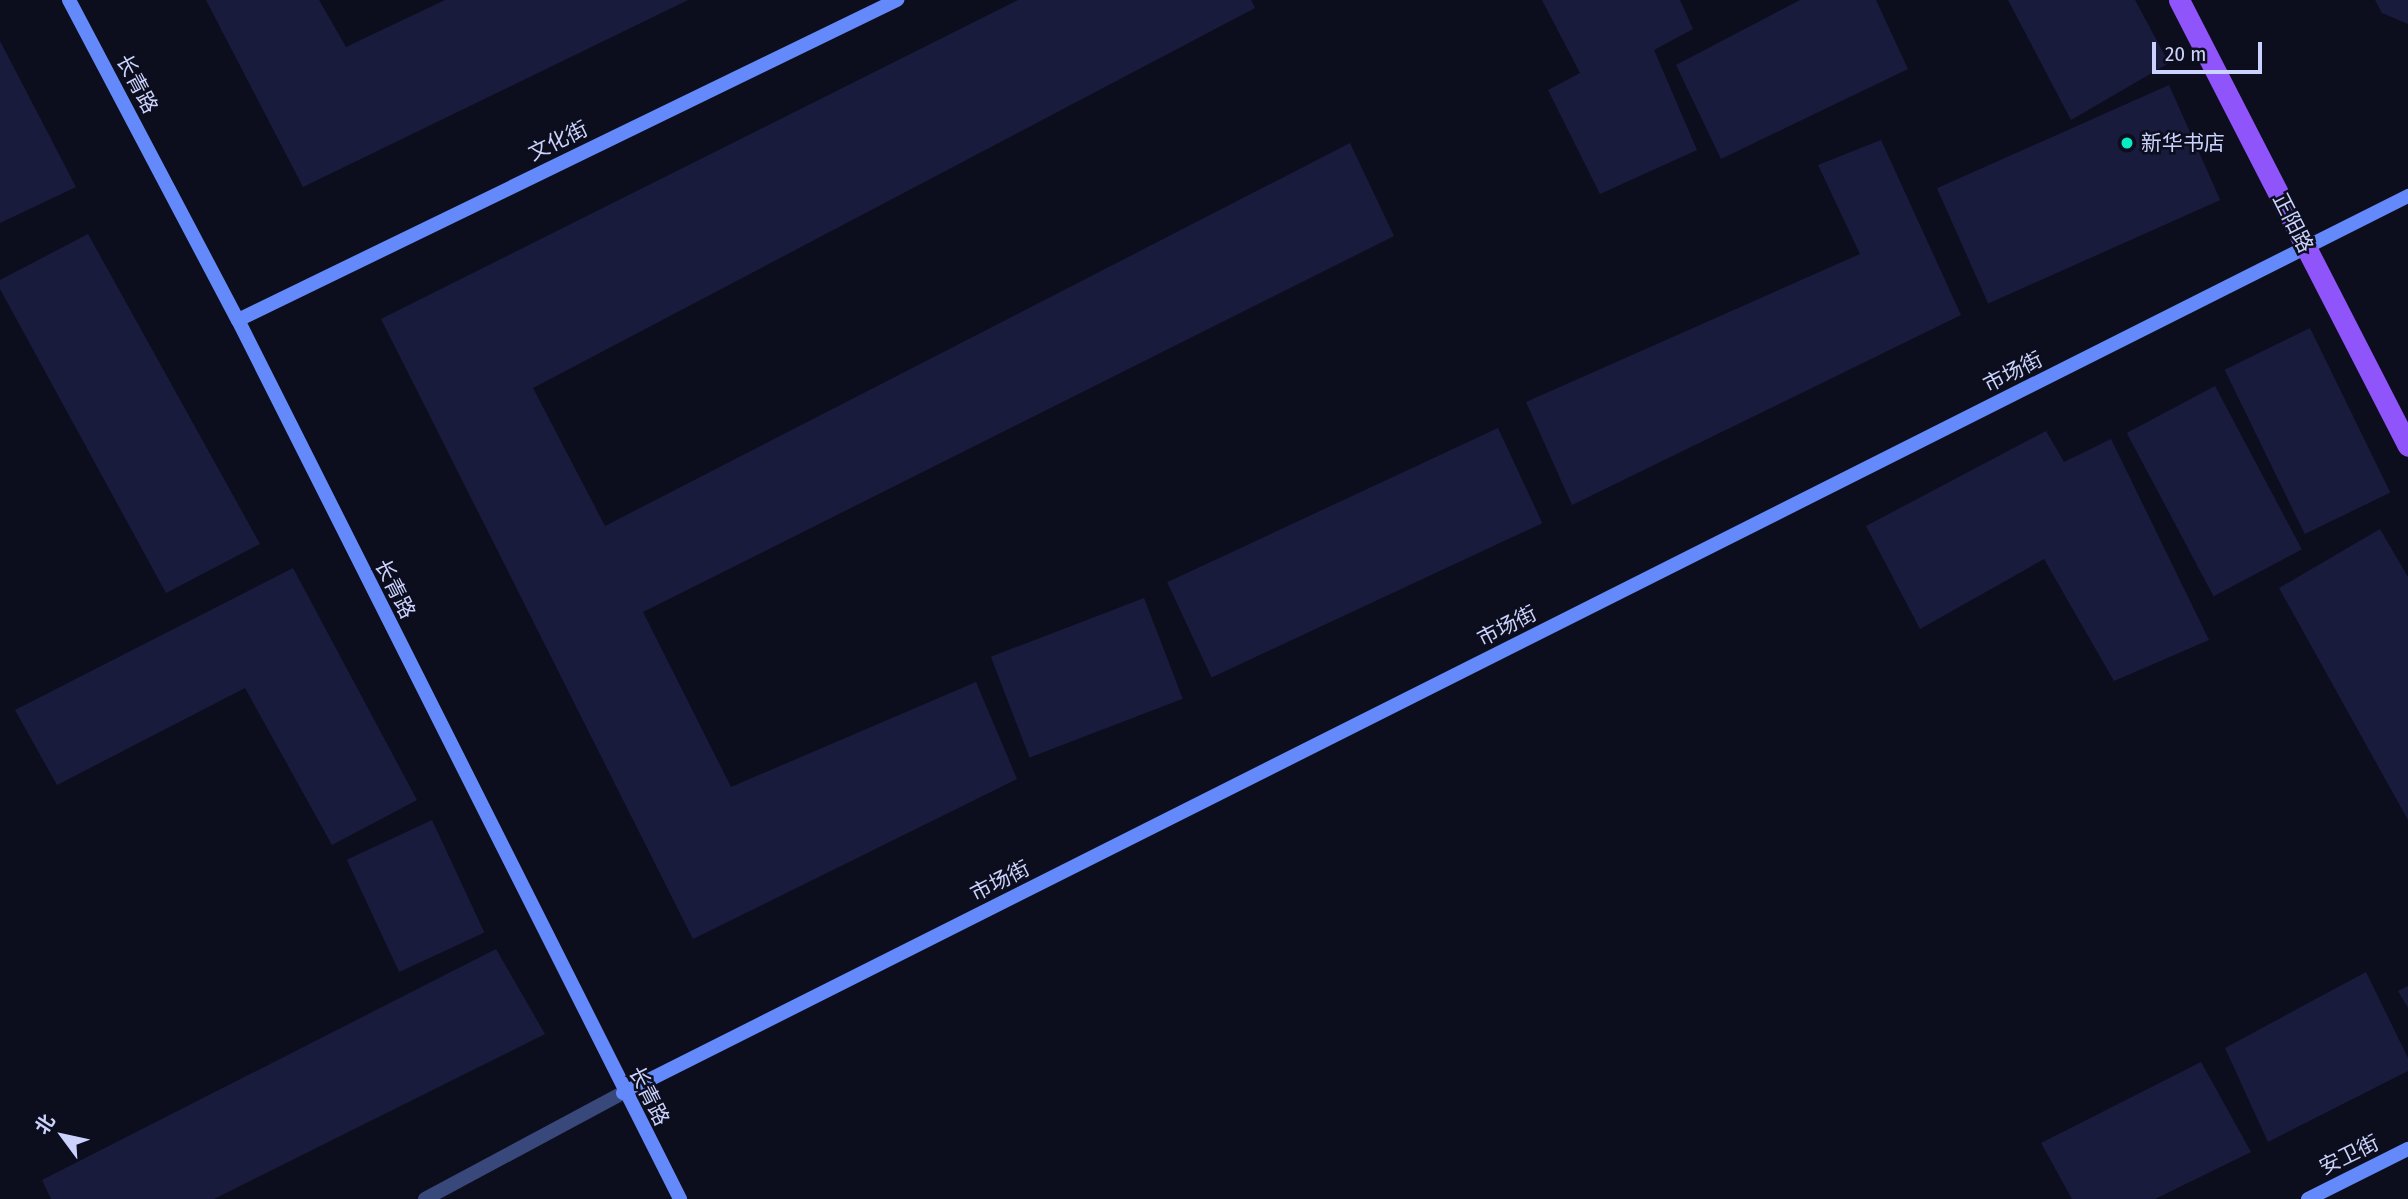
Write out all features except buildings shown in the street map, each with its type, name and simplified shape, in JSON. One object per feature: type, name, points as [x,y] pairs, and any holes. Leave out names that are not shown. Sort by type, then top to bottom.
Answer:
[{"type":"main road","name":"长青路","points":[[69,0],[238,320],[623,1093],[680,1199]]},
{"type":"main road","name":"文化街","points":[[238,320],[897,0]]},
{"type":"main road","name":"正阳路","points":[[2179,0],[2408,446]]},
{"type":"main road","name":"市场街","points":[[623,1093],[2408,197]]},
{"type":"main road","name":"安卫街","points":[[2308,1199],[2408,1149]]},
{"type":"street","points":[[425,1199],[623,1093]]},
{"type":"place","name":"新华书店","points":[[2127,143]]}]
